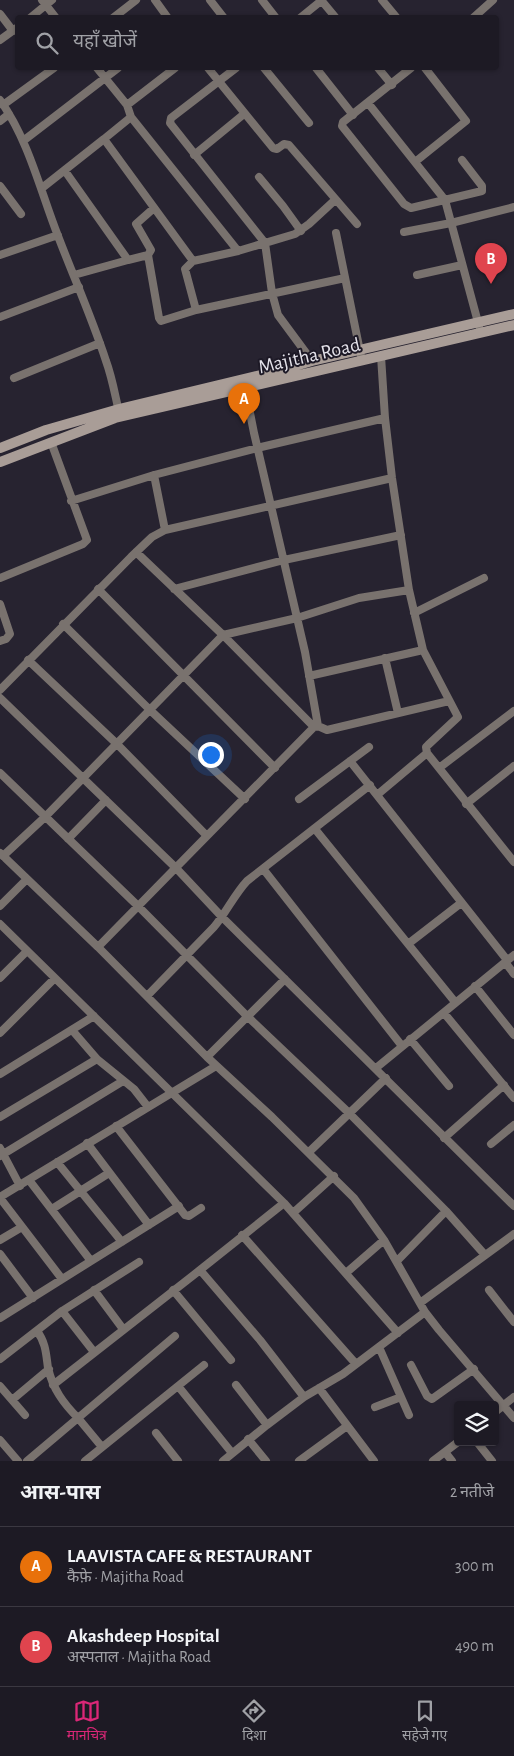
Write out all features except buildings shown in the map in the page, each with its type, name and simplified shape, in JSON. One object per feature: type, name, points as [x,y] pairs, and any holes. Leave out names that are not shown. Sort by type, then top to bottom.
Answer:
[{"type":"main road","name":"Majitha Road","points":[[0,462],[120,413],[312,360],[514,314]]},
{"type":"main road","name":"Majitha Road","points":[[0,448],[46,430],[245,388],[514,325]]},
{"type":"street","points":[[117,15],[136,0]]},
{"type":"street","points":[[155,0],[166,15]]},
{"type":"street","points":[[210,0],[222,15]]},
{"type":"street","points":[[262,0],[274,15]]},
{"type":"street","points":[[304,15],[321,0],[334,15]]},
{"type":"street","points":[[382,0],[394,15]]},
{"type":"street","points":[[476,15],[493,0]]},
{"type":"street","points":[[33,15],[47,2],[54,15]]},
{"type":"street","points":[[0,14],[15,29],[0,40]]},
{"type":"street","points":[[51,70],[2,102],[23,141],[42,188],[100,343],[120,413]]},
{"type":"street","points":[[99,70],[127,105],[130,118],[238,251]]},
{"type":"street","points":[[23,141],[115,70]]},
{"type":"street","points":[[127,105],[172,70]]},
{"type":"street","points":[[210,70],[273,148],[284,144],[289,146],[357,224]]},
{"type":"street","points":[[234,70],[170,120],[171,125],[265,243],[272,293],[280,319],[312,360]]},
{"type":"street","points":[[266,70],[309,124]]},
{"type":"street","points":[[318,70],[353,114]]},
{"type":"street","points":[[380,70],[392,84]]},
{"type":"street","points":[[409,70],[343,122],[342,126],[404,204],[414,208],[483,190],[462,160]]},
{"type":"street","points":[[415,162],[466,121],[428,70]]},
{"type":"street","points":[[368,103],[446,200],[481,333]]},
{"type":"street","points":[[0,122],[9,114]]},
{"type":"street","points":[[194,155],[244,114]]},
{"type":"street","points":[[42,188],[130,118]]},
{"type":"street","points":[[104,139],[193,261]]},
{"type":"street","points":[[65,170],[128,260]]},
{"type":"street","points":[[259,177],[302,231]]},
{"type":"street","points":[[0,186],[21,214]]},
{"type":"street","points":[[196,310],[185,269],[193,261],[238,251],[302,231],[335,200]]},
{"type":"street","points":[[404,232],[452,223],[514,207]]},
{"type":"street","points":[[154,208],[136,224],[151,250],[148,255],[160,320],[162,321],[196,310],[345,278]]},
{"type":"street","points":[[336,233],[362,361]]},
{"type":"street","points":[[0,255],[58,235]]},
{"type":"street","points":[[74,275],[148,255]]},
{"type":"street","points":[[417,275],[462,265]]},
{"type":"street","points":[[0,317],[79,286]]},
{"type":"street","points":[[14,378],[100,343]]},
{"type":"street","points":[[382,356],[385,418],[409,590],[423,650],[458,716],[458,719],[426,747],[427,753],[466,804],[513,860]]},
{"type":"street","points":[[245,388],[257,448],[310,676],[316,727]]},
{"type":"street","points":[[71,501],[154,475],[257,448],[385,418]]},
{"type":"street","points":[[0,578],[86,542],[87,537],[71,501],[51,442]]},
{"type":"street","points":[[154,475],[165,530]]},
{"type":"street","points":[[0,690],[63,624],[152,537],[165,530],[392,478]]},
{"type":"street","points":[[174,588],[284,560],[401,535]]},
{"type":"street","points":[[136,552],[316,727],[327,730],[449,701]]},
{"type":"street","points":[[414,613],[484,578]]},
{"type":"street","points":[[98,589],[275,768]]},
{"type":"street","points":[[409,590],[359,598],[297,618],[222,635],[185,676],[3,858],[98,947],[206,1057],[334,1176],[354,1198],[384,1240],[425,1312],[438,1330],[474,1369],[514,1418]]},
{"type":"street","points":[[0,604],[10,634],[0,641]]},
{"type":"street","points":[[63,624],[150,710],[245,799]]},
{"type":"street","points":[[310,676],[423,650]]},
{"type":"street","points":[[385,658],[398,713]]},
{"type":"street","points":[[28,660],[117,744],[207,836]]},
{"type":"street","points":[[0,698],[176,868],[222,917],[514,1206]]},
{"type":"street","points":[[439,768],[514,711]]},
{"type":"street","points":[[98,947],[316,727]]},
{"type":"street","points":[[299,799],[370,747]]},
{"type":"street","points":[[377,795],[427,753]]},
{"type":"street","points":[[350,761],[506,961],[514,974]]},
{"type":"street","points":[[466,804],[514,766]]},
{"type":"street","points":[[0,773],[138,906],[247,1016],[349,1113],[446,1211],[485,1255]]},
{"type":"street","points":[[147,996],[222,917],[243,886],[370,785]]},
{"type":"street","points":[[68,839],[106,800]]},
{"type":"street","points":[[315,829],[455,1002]]},
{"type":"street","points":[[264,870],[402,1046]]},
{"type":"street","points":[[0,906],[27,879]]},
{"type":"street","points":[[408,944],[461,903]]},
{"type":"street","points":[[0,924],[284,1203],[398,1333]]},
{"type":"street","points":[[0,978],[27,951]]},
{"type":"street","points":[[376,1068],[514,955]]},
{"type":"street","points":[[0,1034],[55,978]]},
{"type":"street","points":[[206,1057],[285,978]]},
{"type":"street","points":[[475,986],[514,1035]]},
{"type":"street","points":[[444,1012],[514,1098]]},
{"type":"street","points":[[0,1074],[94,1016]]},
{"type":"street","points":[[72,1030],[97,1059],[134,1089],[148,1107]]},
{"type":"street","points":[[410,1039],[449,1086]]},
{"type":"street","points":[[0,1117],[97,1059]]},
{"type":"street","points":[[62,1279],[0,1198],[87,1143],[216,1066]]},
{"type":"street","points":[[309,1152],[386,1078]]},
{"type":"street","points":[[20,1186],[1,1153],[123,1081]]},
{"type":"street","points":[[444,1138],[504,1085]]},
{"type":"street","points":[[491,1144],[514,1125]]},
{"type":"street","points":[[116,1126],[187,1216],[201,1208]]},
{"type":"street","points":[[87,1143],[149,1225]]},
{"type":"street","points":[[57,1162],[122,1242]]},
{"type":"street","points":[[52,1209],[109,1173]]},
{"type":"street","points":[[293,1213],[334,1176]]},
{"type":"street","points":[[29,1180],[91,1261]]},
{"type":"street","points":[[53,1386],[284,1203]]},
{"type":"street","points":[[1,1316],[33,1298],[179,1206]]},
{"type":"street","points":[[397,1261],[446,1211]]},
{"type":"street","points":[[0,1240],[22,1226]]},
{"type":"street","points":[[420,1303],[514,1234]]},
{"type":"street","points":[[242,1236],[356,1364]]},
{"type":"street","points":[[346,1273],[384,1240]]},
{"type":"street","points":[[0,1254],[33,1298]]},
{"type":"street","points":[[0,1359],[62,1311],[139,1262]]},
{"type":"street","points":[[200,1270],[260,1340],[304,1397]]},
{"type":"street","points":[[94,1290],[123,1329]]},
{"type":"street","points":[[173,1290],[231,1360]]},
{"type":"street","points":[[489,1290],[514,1322]]},
{"type":"street","points":[[62,1311],[94,1352]]},
{"type":"street","points":[[222,1461],[267,1424],[304,1397],[356,1364],[425,1312]]},
{"type":"street","points":[[36,1331],[45,1345],[53,1386],[60,1398],[102,1448]]},
{"type":"street","points":[[27,1461],[175,1336]]},
{"type":"street","points":[[379,1347],[409,1415]]},
{"type":"street","points":[[85,1461],[204,1365]]},
{"type":"street","points":[[411,1365],[427,1396],[432,1399],[474,1369]]},
{"type":"street","points":[[12,1400],[49,1369]]},
{"type":"street","points":[[0,1386],[24,1415]]},
{"type":"street","points":[[178,1386],[232,1453]]},
{"type":"street","points":[[236,1386],[267,1424]]},
{"type":"street","points":[[319,1388],[372,1460]]},
{"type":"street","points":[[375,1407],[401,1397]]},
{"type":"street","points":[[499,1409],[514,1397]]},
{"type":"street","points":[[299,1461],[347,1426]]},
{"type":"street","points":[[156,1433],[178,1461]]},
{"type":"street","points":[[248,1439],[266,1461]]},
{"type":"street","points":[[0,1440],[18,1461]]},
{"type":"street","points":[[432,1461],[454,1445]]},
{"type":"street","points":[[480,1446],[492,1461]]},
{"type":"street","points":[[445,1452],[452,1461]]},
{"type":"place","name":"Akashdeep Hospital","points":[[491,284]]},
{"type":"place","name":"LAAVISTA CAFE & RESTAURANT","points":[[244,424]]}]
